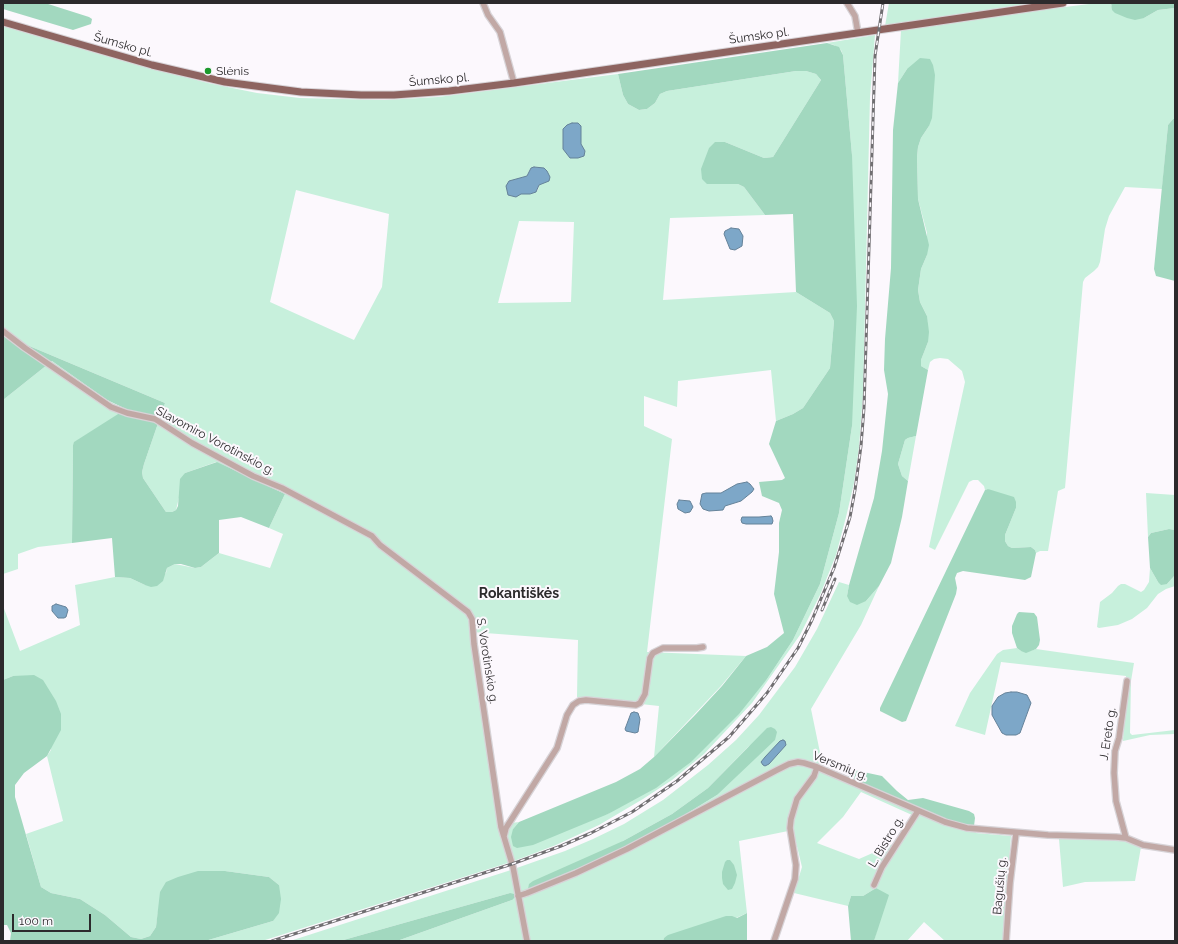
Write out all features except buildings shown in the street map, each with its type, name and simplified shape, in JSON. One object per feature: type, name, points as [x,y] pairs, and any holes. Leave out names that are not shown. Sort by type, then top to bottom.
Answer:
[{"type":"main road","name":"Šumsko pl.","points":[[3,22],[172,70],[225,82],[272,90],[329,94],[394,95],[450,91],[514,83],[1063,3]]},
{"type":"street","points":[[483,3],[484,8],[500,32],[514,83]]},
{"type":"street","points":[[847,3],[855,16],[858,33]]},
{"type":"street","name":"Slavomiro Vorotinskio g.","points":[[3,331],[24,348],[111,407],[127,413],[155,419],[192,443],[253,476],[282,488],[295,496]]},
{"type":"street","name":"S. Vorotinskio g.","points":[[295,496],[372,536],[380,545],[468,612],[472,619],[476,659],[501,827],[513,868],[527,941]]},
{"type":"street","points":[[504,837],[506,828],[557,748],[567,715],[573,705],[579,701],[586,700],[636,705],[643,699],[645,694],[650,658],[653,653],[663,648],[703,647]]},
{"type":"street","name":"J. Ereto g.","points":[[1126,838],[1116,801],[1114,772],[1115,752],[1119,738],[1127,681]]},
{"type":"street","name":"Versmių g.","points":[[518,896],[576,873],[627,850],[789,764],[804,763],[817,767],[918,811],[946,822],[967,828],[1016,833],[1126,838],[1143,845],[1175,850]]},
{"type":"street","points":[[774,941],[795,879],[796,865],[790,828],[791,819],[797,799],[814,776],[817,767]]},
{"type":"street","name":"L. Bistro g.","points":[[874,884],[882,867],[918,811]]},
{"type":"street","name":"Bagušių g.","points":[[1006,941],[1010,883],[1016,833]]},
{"type":"green space","points":[[3,3],[45,3],[89,17],[92,19],[91,24],[73,30],[3,9]]},
{"type":"green space","points":[[889,3],[1032,3],[885,26]]},
{"type":"green space","points":[[1097,3],[1111,3],[1111,6],[1144,18],[1158,10],[1175,8],[1175,119],[1173,119],[1168,125],[1162,189],[1125,187],[1109,216],[1098,267],[1085,278],[1083,282],[1065,488],[1058,491],[1048,551],[1040,551],[1036,553],[1031,547],[1012,548],[1008,546],[1005,541],[1005,535],[1016,508],[988,489],[985,490],[984,486],[978,480],[969,482],[935,550],[929,547],[965,382],[962,371],[948,359],[934,359],[930,362],[928,370],[921,366],[921,360],[928,342],[927,316],[920,302],[918,290],[921,269],[927,255],[927,233],[918,199],[917,157],[921,138],[929,126],[907,69],[898,83],[901,30]]},
{"type":"green space","points":[[1111,3],[1175,3],[1175,8],[1158,10],[1144,18],[1135,20],[1115,13],[1112,10]]},
{"type":"green space","points":[[3,26],[117,59],[208,83],[257,93],[300,98],[384,100],[438,97],[618,74],[623,95],[628,104],[639,110],[647,109],[655,103],[660,94],[667,91],[796,71],[806,71],[816,74],[821,80],[773,157],[764,158],[725,142],[707,184],[738,184],[744,187],[765,215],[670,218],[663,300],[796,292],[830,313],[834,321],[830,368],[803,408],[776,421],[771,370],[678,381],[677,407],[644,396],[644,426],[672,439],[647,652],[746,656],[721,686],[654,757],[659,706],[577,697],[578,640],[472,632],[485,742],[504,824],[519,822],[513,829],[608,814],[767,679],[793,640],[820,584],[839,513],[852,426],[852,155],[843,55],[841,50],[834,45],[827,43],[875,35],[870,97],[863,394],[859,447],[854,483],[836,555],[820,595],[800,635],[752,703],[704,754],[672,780],[599,825],[556,845],[514,861],[262,941],[205,941],[273,921],[279,885],[269,877],[225,871],[158,912],[156,927],[150,936],[141,939],[131,937],[105,915],[80,899],[51,893],[41,887],[26,834],[63,821],[47,756],[51,750],[13,676],[3,680],[3,606],[20,651],[80,625],[75,585],[115,577],[130,578],[145,585],[166,573],[167,568],[175,564],[195,568],[201,567],[219,553],[270,568],[283,534],[269,528],[285,494],[216,462],[185,473],[176,510],[166,512],[143,478],[142,472],[165,403],[3,335]],"holes":[[[534,167],[547,171],[548,175],[544,182],[539,185],[538,190],[530,194],[521,194],[522,178],[527,176],[531,168]],[[296,190],[389,214],[382,287],[354,340],[270,302]],[[519,221],[574,222],[571,302],[498,303]]]},
{"type":"green space","points":[[827,43],[839,47],[843,55],[852,155],[857,306],[852,426],[839,513],[820,584],[793,640],[767,679],[739,714],[691,762],[656,788],[608,814],[533,845],[517,848],[513,846],[511,837],[513,829],[519,822],[616,782],[640,769],[654,757],[696,714],[722,686],[746,656],[767,647],[784,633],[774,594],[779,552],[779,523],[782,510],[779,503],[762,496],[759,482],[782,480],[785,478],[769,444],[776,421],[803,408],[830,368],[834,321],[830,313],[796,292],[793,214],[765,215],[744,187],[738,184],[707,184],[702,179],[701,169],[709,148],[715,142],[725,142],[764,158],[773,157],[821,80],[816,74],[806,71],[796,71],[667,91],[660,94],[655,103],[647,109],[639,110],[628,104],[623,95],[618,74]]},
{"type":"green space","points":[[920,58],[930,59],[935,75],[932,118],[929,126],[921,138],[917,157],[918,199],[929,245],[927,255],[921,269],[918,290],[920,302],[927,316],[929,332],[928,342],[921,360],[921,366],[928,370],[916,436],[905,440],[898,464],[902,476],[908,481],[902,517],[891,563],[879,586],[866,601],[857,605],[850,602],[847,596],[874,498],[882,451],[888,394],[884,370],[891,268],[893,130],[898,83],[907,69]]},
{"type":"green space","points":[[1173,119],[1175,119],[1175,281],[1156,276],[1154,269],[1168,125]]},
{"type":"green space","points":[[3,335],[165,403],[142,472],[143,478],[166,512],[176,510],[178,506],[180,479],[185,473],[217,462],[285,494],[269,528],[241,517],[219,520],[219,553],[201,567],[195,568],[175,564],[167,568],[163,581],[157,586],[151,587],[130,578],[115,577],[112,538],[72,543],[73,445],[74,442],[126,409],[107,400],[52,361],[3,400]]},
{"type":"green space","points":[[52,361],[107,400],[126,410],[75,442],[73,445],[72,543],[38,547],[18,554],[18,569],[3,574],[3,400]]},
{"type":"green space","points":[[916,436],[908,481],[902,476],[898,464],[905,440]]},
{"type":"green space","points":[[988,489],[1014,497],[1016,508],[1005,535],[1005,541],[1008,546],[1012,548],[1031,547],[1035,550],[1036,553],[1031,577],[1025,580],[963,571],[957,573],[955,578],[957,588],[956,594],[906,721],[902,722],[880,711],[880,708],[985,490]]},
{"type":"green space","points":[[1146,493],[1175,495],[1175,530],[1169,529],[1151,533],[1148,537]]},
{"type":"green space","points":[[1169,529],[1175,530],[1175,575],[1167,584],[1161,585],[1150,568],[1148,537],[1151,533]]},
{"type":"green space","points":[[1150,568],[1158,582],[1167,584],[1175,575],[1175,586],[1158,594],[1147,608],[1132,619],[1118,625],[1097,627],[1100,602],[1121,584],[1125,584],[1141,592],[1144,590],[1149,582]]},
{"type":"green space","points":[[839,582],[849,585],[847,596],[866,601],[879,586],[861,625],[811,709],[823,767],[847,777],[853,773],[854,779],[974,826],[976,833],[1011,836],[1003,941],[945,941],[924,922],[907,941],[874,941],[877,930],[876,888],[863,896],[851,896],[848,906],[794,893],[802,867],[793,830],[739,841],[747,913],[736,918],[664,938],[663,941],[397,941],[512,900],[510,893],[340,941],[290,941],[511,870],[565,851],[624,824],[663,800],[708,765],[736,740],[759,715],[795,667],[817,629]],"holes":[[[750,745],[717,795],[668,825],[605,857],[623,841],[672,814],[708,788]],[[861,792],[912,815],[893,844],[859,859],[817,843],[843,817]]]},
{"type":"green space","points":[[1019,612],[1034,613],[1037,617],[1040,640],[1039,645],[1036,649],[1026,653],[1017,648],[1012,633],[1012,626]]},
{"type":"green space","points":[[1017,648],[1021,651],[1036,649],[1134,663],[1131,681],[1130,733],[1132,735],[1175,730],[1175,734],[1150,735],[1123,741],[1126,676],[1001,662],[985,735],[955,726],[970,693],[997,654],[1003,650]]},
{"type":"green space","points":[[34,675],[43,680],[56,701],[61,714],[61,730],[47,756],[24,773],[15,785],[15,797],[41,887],[51,893],[80,899],[105,915],[131,937],[141,939],[150,936],[156,927],[160,892],[166,882],[198,871],[225,871],[269,877],[279,885],[281,899],[279,913],[273,921],[205,941],[10,941],[11,933],[7,925],[3,925],[3,680],[13,676]]},
{"type":"green space","points":[[771,727],[777,732],[775,740],[717,795],[668,825],[605,857],[528,889],[529,884],[533,881],[623,841],[672,814],[708,788],[767,728]]},
{"type":"green space","points":[[854,770],[882,776],[908,800],[923,798],[969,811],[974,814],[974,826],[966,826],[928,814],[857,782],[854,779]]},
{"type":"green space","points":[[1059,839],[1115,840],[1124,841],[1141,847],[1135,881],[1085,882],[1063,887]]},
{"type":"green space","points":[[727,860],[730,860],[734,865],[737,875],[732,889],[728,890],[723,884],[722,878],[722,872]]},
{"type":"green space","points":[[876,888],[889,895],[874,941],[851,941],[848,906],[851,896],[863,896]]},
{"type":"green space","points":[[510,893],[514,894],[515,897],[512,900],[397,941],[340,941]]},
{"type":"green space","points":[[747,913],[747,941],[663,941],[668,935],[726,916],[737,918]]},
{"type":"water","points":[[572,123],[578,123],[581,126],[581,144],[585,151],[584,156],[578,158],[570,158],[563,149],[563,129]]},
{"type":"water","points":[[531,168],[544,168],[550,177],[549,181],[539,185],[536,192],[521,194],[516,197],[508,195],[506,186],[509,181],[527,176]]},
{"type":"water","points":[[731,228],[739,229],[743,236],[742,246],[735,250],[730,249],[724,234],[725,231]]},
{"type":"water","points":[[747,482],[754,489],[752,492],[741,501],[725,506],[723,510],[709,511],[703,509],[700,504],[702,494],[721,493],[737,484]]},
{"type":"water","points":[[679,500],[690,501],[693,507],[690,512],[685,513],[678,509],[677,504]]},
{"type":"water","points":[[771,516],[773,521],[772,524],[746,524],[742,523],[741,520],[742,517]]},
{"type":"water","points":[[56,604],[66,607],[68,610],[66,617],[58,618],[52,611],[52,606]]},
{"type":"water","points":[[1011,692],[1027,695],[1031,703],[1020,733],[1016,735],[1006,735],[1002,733],[992,715],[992,706],[998,697],[1005,693]]},
{"type":"water","points":[[631,713],[638,713],[640,719],[638,732],[635,733],[626,731],[625,729]]},
{"type":"water","points":[[780,741],[785,741],[786,745],[769,764],[765,766],[763,765],[761,762],[765,757]]},
{"type":"railway","points":[[272,941],[512,864],[561,846],[591,833],[632,812],[677,781],[729,737],[767,693],[798,648],[812,620],[834,568],[842,543],[850,517],[861,446],[864,408],[875,56],[883,3]]},
{"type":"railway","points":[[822,610],[835,579]]},
{"type":"place","name":"Slėnis","points":[[208,71]]},
{"type":"district","name":"Rokantiškės","points":[[519,594]]}]
